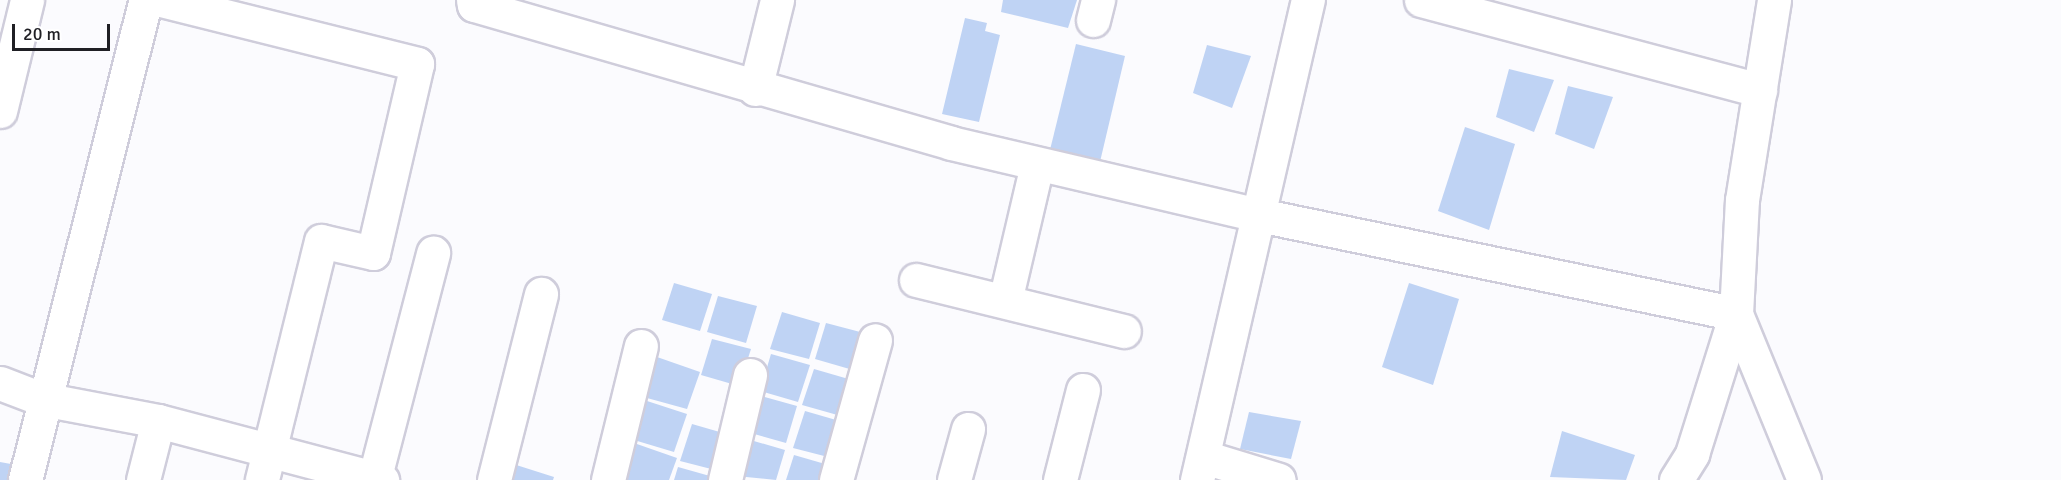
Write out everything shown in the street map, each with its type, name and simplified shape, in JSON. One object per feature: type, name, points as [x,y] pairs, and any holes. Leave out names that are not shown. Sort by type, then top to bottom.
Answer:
[{"type":"street","points":[[0,111],[27,0]]},
{"type":"street","points":[[25,480],[42,399],[146,0]]},
{"type":"street","points":[[161,0],[417,64],[373,253],[321,241],[265,465]]},
{"type":"street","points":[[472,0],[474,5],[756,89],[1037,165],[1259,215],[1736,314]]},
{"type":"street","points":[[756,89],[777,0]]},
{"type":"street","points":[[1279,480],[1200,469],[1308,0]]},
{"type":"street","points":[[1421,0],[1531,14],[1760,90]]},
{"type":"street","points":[[1676,480],[1692,453],[1736,314],[1742,200],[1774,0]]},
{"type":"street","points":[[1005,301],[1037,165]]},
{"type":"street","points":[[0,383],[42,399],[158,421],[265,465],[377,479],[433,252]]},
{"type":"street","points":[[916,280],[1124,331]]},
{"type":"street","points":[[494,480],[541,294]]},
{"type":"street","points":[[1736,314],[1804,480]]},
{"type":"street","points":[[836,480],[875,340]]},
{"type":"street","points":[[608,480],[641,346]]},
{"type":"street","points":[[725,480],[750,375]]},
{"type":"street","points":[[1060,480],[1083,390]]},
{"type":"street","points":[[143,480],[158,421]]},
{"type":"street","points":[[954,480],[968,429]]},
{"type":"building","points":[[1003,0],[1077,0],[1068,28],[1001,12]]},
{"type":"building","points":[[965,18],[987,23],[985,31],[1000,35],[979,122],[942,114]]},
{"type":"building","points":[[1076,44],[1125,56],[1099,166],[1049,154]]},
{"type":"building","points":[[1207,45],[1251,56],[1232,108],[1193,93]]},
{"type":"building","points":[[1509,69],[1554,80],[1534,132],[1496,117]]},
{"type":"building","points":[[1568,86],[1613,97],[1594,149],[1555,134]]},
{"type":"building","points":[[1465,127],[1515,144],[1489,230],[1438,211]]},
{"type":"building","points":[[674,283],[712,294],[700,331],[662,320]]},
{"type":"building","points":[[1409,283],[1459,299],[1433,385],[1382,367]]},
{"type":"building","points":[[718,296],[757,306],[746,343],[707,332]]},
{"type":"building","points":[[782,312],[820,323],[809,359],[770,349]]},
{"type":"building","points":[[826,323],[864,333],[853,370],[815,359]]},
{"type":"building","points":[[712,339],[751,349],[739,386],[701,375]]},
{"type":"building","points":[[771,354],[810,365],[798,402],[760,391]]},
{"type":"building","points":[[657,357],[700,372],[687,409],[647,398]]},
{"type":"building","points":[[814,369],[852,380],[841,416],[802,405]]},
{"type":"building","points":[[758,395],[797,406],[786,443],[747,432]]},
{"type":"building","points":[[644,400],[687,414],[674,452],[634,440]]},
{"type":"building","points":[[805,411],[843,422],[832,458],[793,448]]},
{"type":"building","points":[[1249,412],[1301,421],[1291,459],[1240,449]]},
{"type":"building","points":[[692,424],[730,435],[719,471],[680,461]]},
{"type":"building","points":[[1562,431],[1635,455],[1626,480],[1550,477]]},
{"type":"building","points":[[747,439],[785,450],[776,480],[736,476]]},
{"type":"building","points":[[634,443],[677,458],[669,480],[625,480]]},
{"type":"building","points":[[794,455],[832,466],[828,480],[786,480]]},
{"type":"building","points":[[0,462],[11,464],[7,480],[0,480]]},
{"type":"building","points":[[510,463],[554,477],[553,480],[506,480]]},
{"type":"building","points":[[678,467],[717,478],[716,480],[674,480]]}]
